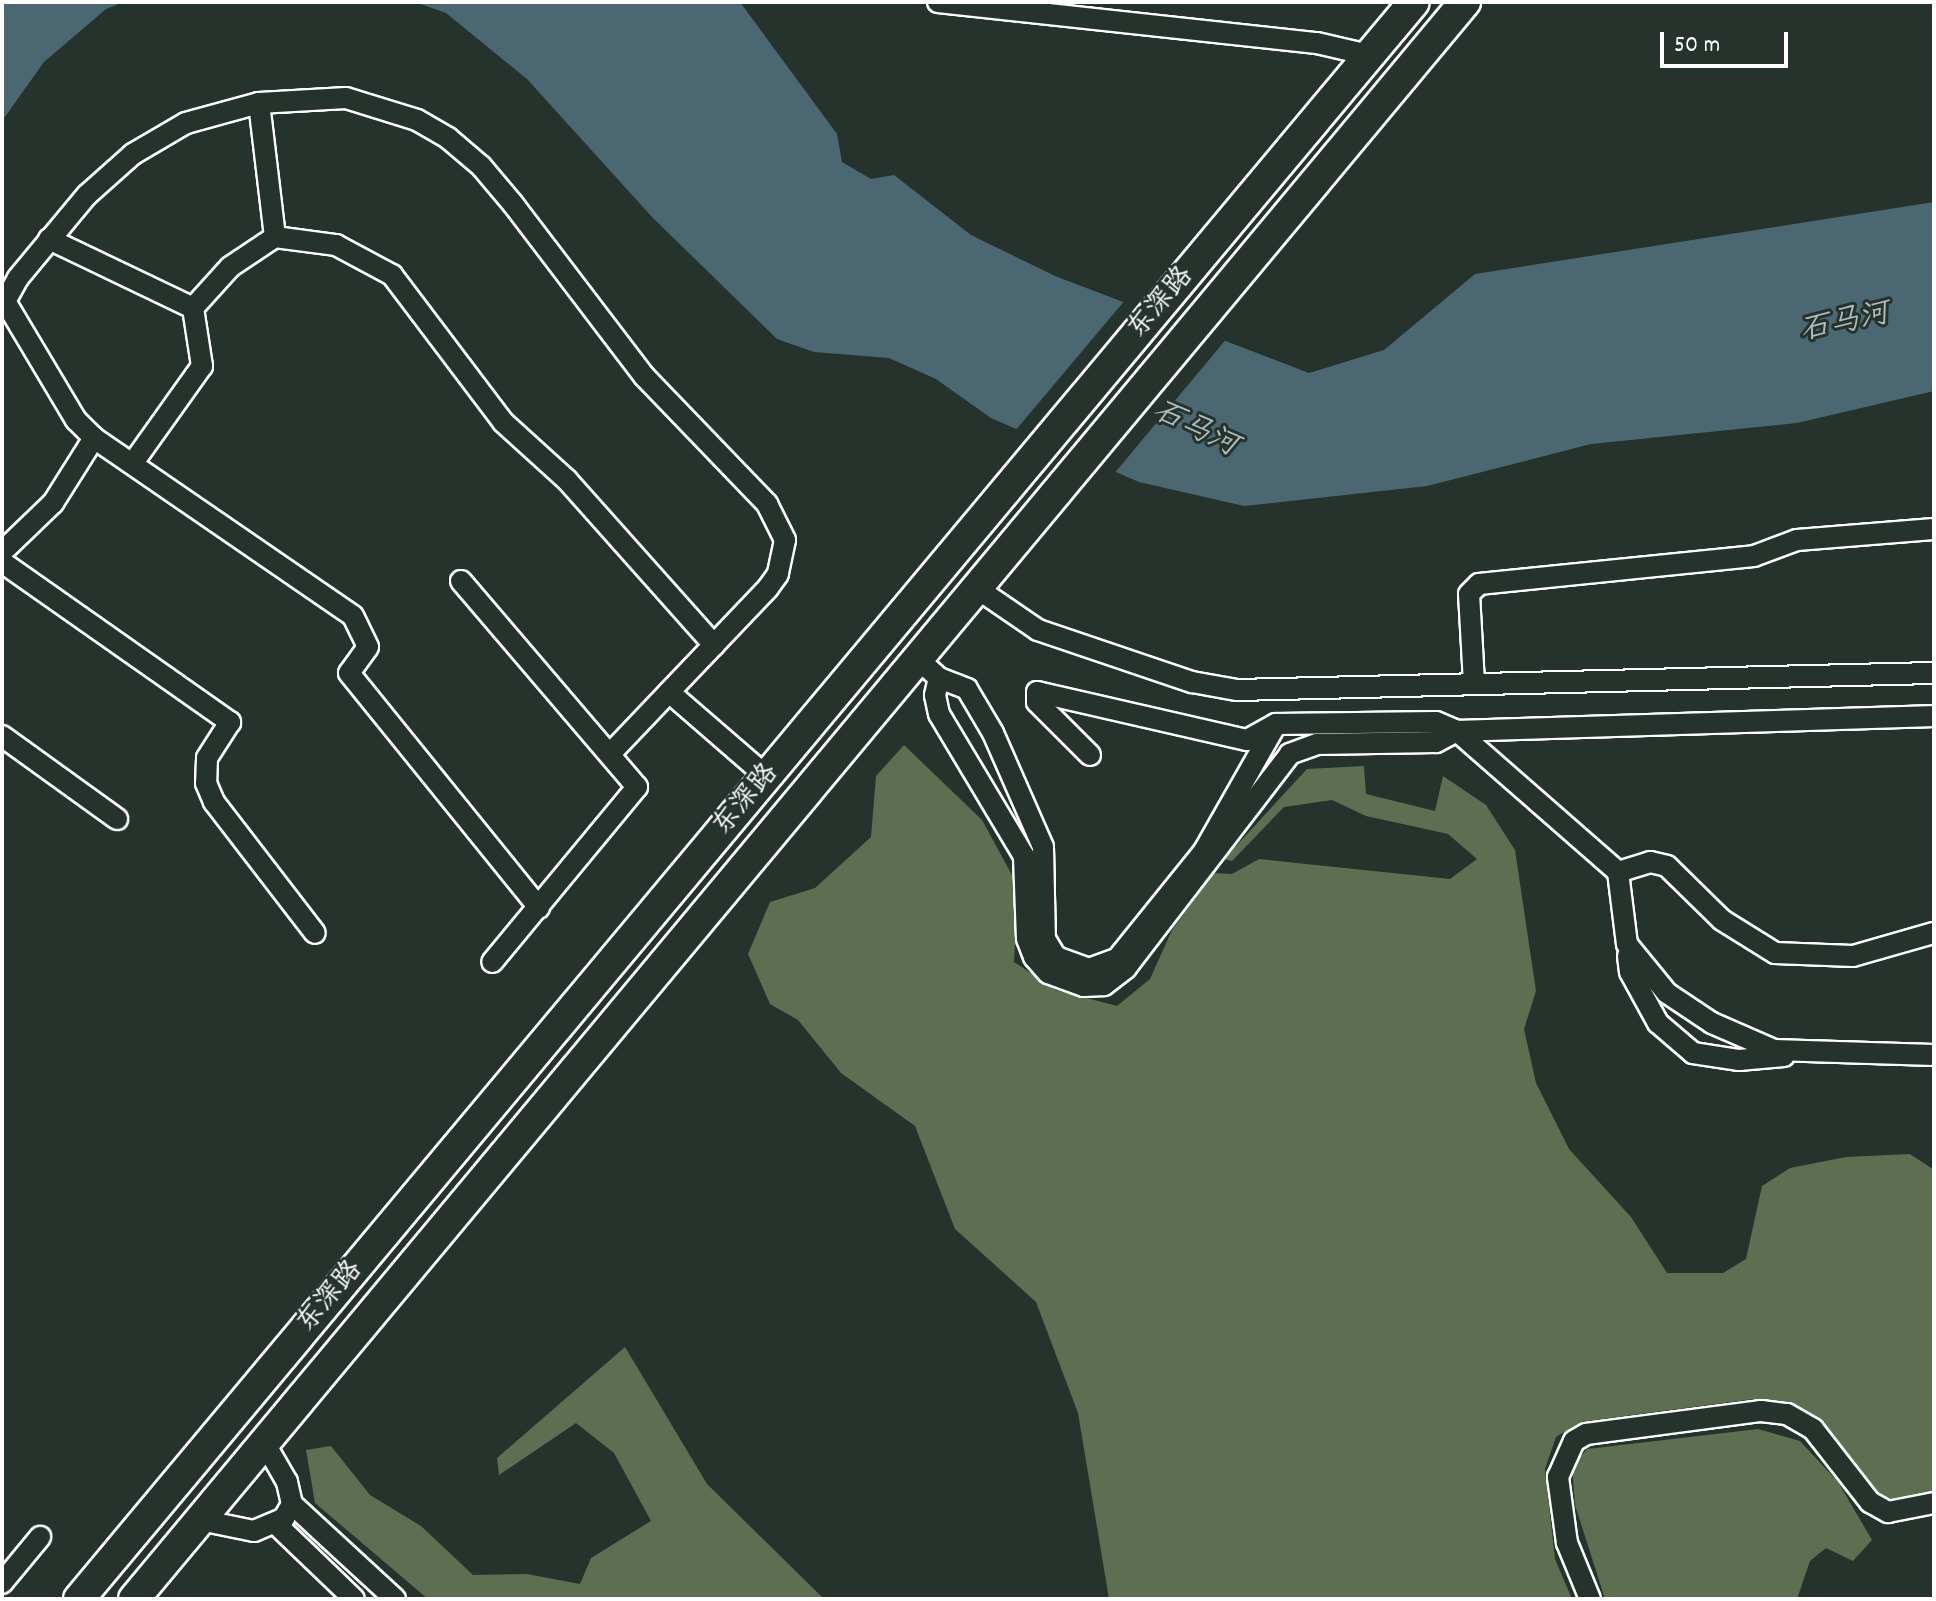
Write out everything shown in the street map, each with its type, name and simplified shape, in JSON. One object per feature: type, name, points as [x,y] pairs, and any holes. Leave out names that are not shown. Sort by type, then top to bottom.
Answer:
[{"type":"highway","name":"东深路","points":[[79,1599],[1414,2]]},
{"type":"highway","name":"东深路","points":[[134,1599],[264,1442],[929,669],[978,589],[1465,2]]},
{"type":"street","points":[[938,2],[1317,43],[1369,55]]},
{"type":"street","points":[[539,908],[349,673],[368,647],[353,616],[94,438],[76,420],[4,304],[49,239],[108,174],[159,136],[223,110],[259,103],[346,98],[406,116],[448,138],[481,166],[644,376],[767,504],[785,540],[778,574],[611,753]]},
{"type":"street","points":[[259,103],[275,237]]},
{"type":"street","points":[[193,308],[230,267],[275,237],[336,245],[392,275],[503,422],[567,480],[714,645]]},
{"type":"street","points":[[49,239],[193,308]]},
{"type":"street","points":[[132,464],[202,366],[193,308]]},
{"type":"street","points":[[2,552],[53,503],[94,438]]},
{"type":"street","points":[[1474,683],[1469,594],[1479,584],[1754,556],[1797,540],[1934,529]]},
{"type":"street","points":[[2,562],[230,722],[207,758],[206,783],[214,802],[315,933]]},
{"type":"street","points":[[461,581],[636,782],[635,792],[492,962]]},
{"type":"street","points":[[978,589],[1038,630],[1212,687],[1934,673]]},
{"type":"street","points":[[929,669],[967,689],[993,733],[1043,847],[1045,939],[1056,957],[1089,969],[1117,959],[1204,851],[1276,724]]},
{"type":"street","points":[[929,669],[939,714],[1024,856],[1027,939],[1034,957],[1048,973],[1084,986],[1104,985],[1126,968],[1290,754],[1317,744],[1436,742],[1457,731],[1934,716]]},
{"type":"street","points":[[669,692],[767,777]]},
{"type":"street","points":[[1090,755],[1037,702],[1037,692],[1247,740],[1276,724],[1436,722],[1457,731],[1618,872],[1630,972],[1652,1013],[1693,1053],[1739,1060],[1896,1051],[1934,1055]]},
{"type":"street","points":[[2,736],[117,819]]},
{"type":"street","points":[[1618,872],[1650,862],[1667,866],[1722,920],[1775,953],[1853,956],[1934,933]]},
{"type":"street","points":[[1627,944],[1667,993],[1712,1023],[1774,1050],[1805,1054]]},
{"type":"street","points":[[1590,1599],[1567,1543],[1558,1477],[1574,1441],[1586,1434],[1761,1411],[1787,1414],[1813,1429],[1870,1502],[1888,1512],[1934,1503]]},
{"type":"street","points":[[264,1442],[287,1482],[292,1504],[395,1599]]},
{"type":"street","points":[[200,1520],[254,1531],[276,1524],[292,1504]]},
{"type":"street","points":[[276,1524],[354,1599]]},
{"type":"street","points":[[2,1583],[40,1537]]},
{"type":"green space","points":[[904,745],[982,820],[1018,886],[1014,962],[1056,990],[1117,1006],[1150,979],[1172,930],[1214,873],[1232,874],[1259,859],[1450,879],[1477,859],[1448,834],[1366,816],[1332,800],[1284,807],[1232,861],[1224,859],[1307,769],[1364,766],[1366,794],[1435,811],[1443,776],[1486,805],[1515,850],[1536,991],[1524,1029],[1536,1083],[1569,1149],[1631,1217],[1667,1273],[1723,1273],[1746,1259],[1762,1186],[1790,1168],[1846,1157],[1910,1154],[1934,1170],[1934,1494],[1901,1503],[1882,1497],[1823,1429],[1790,1404],[1753,1399],[1580,1422],[1556,1437],[1545,1469],[1555,1559],[1572,1599],[1109,1599],[1078,1413],[1036,1302],[955,1229],[915,1126],[841,1073],[798,1020],[770,1004],[748,954],[770,902],[815,888],[871,837],[876,776]]},
{"type":"green space","points":[[625,1347],[707,1484],[824,1599],[428,1599],[315,1503],[306,1450],[331,1446],[370,1495],[421,1526],[473,1575],[527,1574],[580,1584],[591,1558],[651,1521],[614,1453],[576,1423],[499,1475],[497,1458]]},
{"type":"green space","points":[[1758,1429],[1800,1441],[1838,1482],[1872,1540],[1853,1561],[1826,1548],[1810,1561],[1797,1599],[1605,1599],[1575,1505],[1572,1467],[1587,1449]]},
{"type":"water","points":[[2,2],[124,2],[106,9],[44,62],[2,121]]},
{"type":"water","name":"石马河","points":[[415,2],[740,2],[837,134],[842,162],[871,179],[894,175],[971,235],[1055,276],[1309,373],[1384,350],[1475,274],[1934,202],[1934,391],[1797,423],[1591,444],[1427,486],[1244,506],[1139,482],[991,418],[936,379],[889,358],[814,352],[777,339],[652,217],[527,79],[446,13]]},
{"type":"pier","points":[[1126,299],[1228,337],[1113,475],[1014,432]]}]
